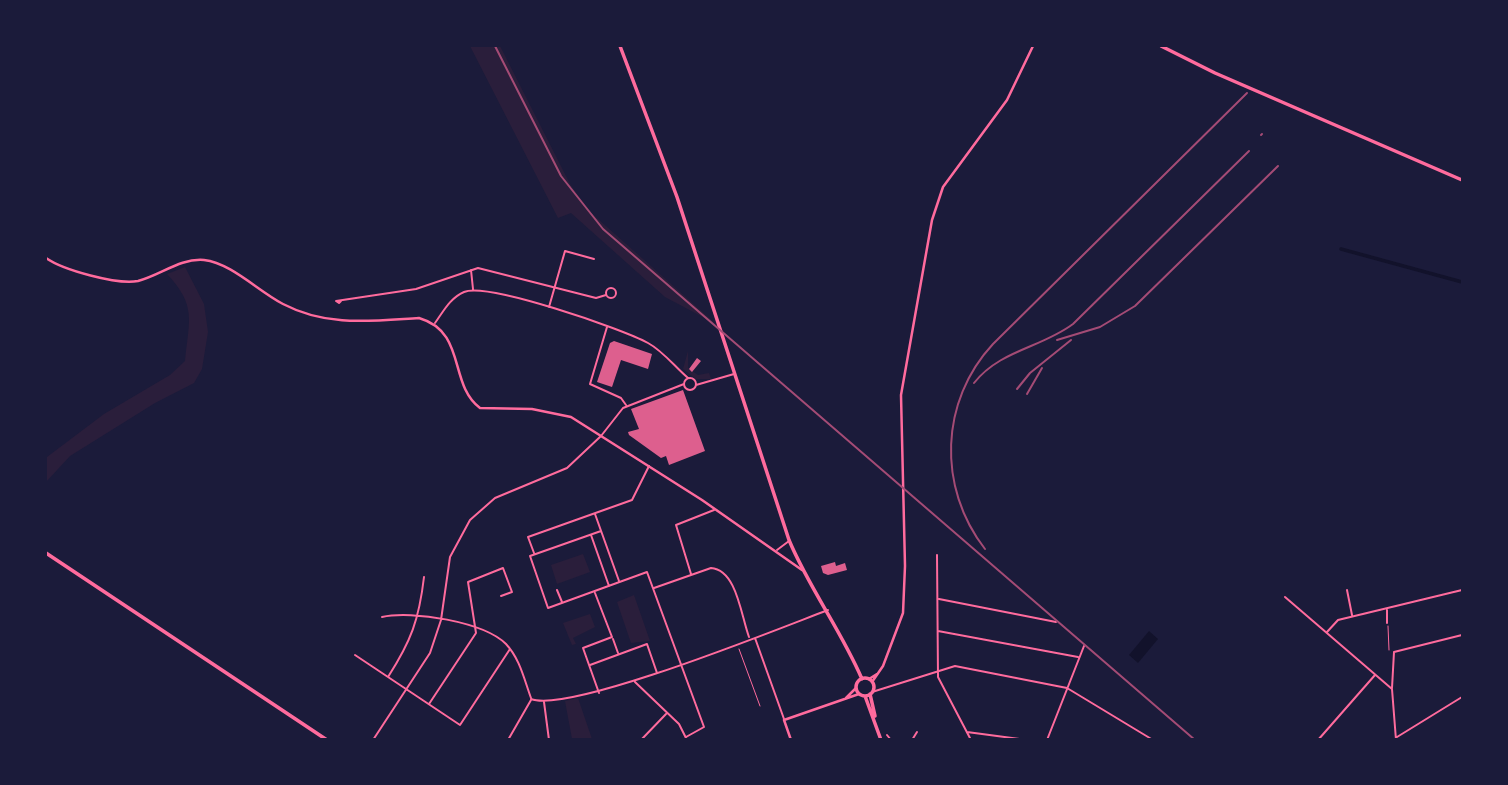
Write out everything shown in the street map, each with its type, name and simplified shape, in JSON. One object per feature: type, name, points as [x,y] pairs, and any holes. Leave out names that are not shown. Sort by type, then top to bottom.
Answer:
[{"type":"main road","points":[[620,46],[660,149],[789,540],[802,570],[828,610],[862,679],[871,682],[869,694],[881,740]]},
{"type":"main road","points":[[1161,46],[1214,73],[1462,180]]},
{"type":"main road","points":[[46,553],[327,740]]},
{"type":"main road","points":[[862,679],[856,688],[859,694],[869,694]]},
{"type":"street","points":[[880,688],[871,682],[903,613],[905,566],[901,490],[901,395],[929,230],[943,187],[998,115],[1017,83],[1033,46]]},
{"type":"street","points":[[549,307],[565,251],[594,259]]},
{"type":"street","points":[[46,258],[68,268],[128,282],[187,261],[208,260],[273,299],[312,317],[360,323],[419,318],[435,324],[449,341],[469,396],[480,408],[565,414],[715,509],[802,570]]},
{"type":"street","points":[[341,301],[416,289],[487,268],[596,298],[606,295]]},
{"type":"street","points":[[471,271],[474,290]]},
{"type":"street","points":[[435,324],[453,299],[474,290],[549,307],[648,343],[688,378],[694,379],[696,385]]},
{"type":"street","points":[[607,327],[590,384],[621,398],[626,406]]},
{"type":"street","points":[[684,384],[689,390],[696,385],[735,373]]},
{"type":"street","points":[[373,740],[430,653],[441,621],[450,557],[470,520],[495,498],[567,468],[601,436],[626,406],[684,384],[688,378]]},
{"type":"street","points":[[534,554],[528,537],[632,500],[649,466]]},
{"type":"street","points":[[692,575],[676,525],[715,509]]},
{"type":"street","points":[[595,513],[620,582]]},
{"type":"street","points":[[600,529],[534,554],[529,560],[548,608],[647,572],[704,729],[686,738],[679,724],[635,681]]},
{"type":"street","points":[[591,534],[609,586]]},
{"type":"street","points":[[775,551],[789,540]]},
{"type":"street","points":[[937,555],[937,670],[944,693],[971,740]]},
{"type":"street","points":[[653,589],[713,567],[729,578],[750,639]]},
{"type":"street","points":[[429,705],[477,629],[468,582],[503,568],[512,592],[501,596]]},
{"type":"street","points":[[387,678],[410,643],[420,615],[424,577]]},
{"type":"street","points":[[557,590],[562,603]]},
{"type":"street","points":[[1346,590],[1352,616]]},
{"type":"street","points":[[1326,633],[1338,620],[1462,590]]},
{"type":"street","points":[[595,592],[619,654]]},
{"type":"street","points":[[1285,597],[1392,689]]},
{"type":"street","points":[[937,599],[1056,622]]},
{"type":"street","points":[[1387,608],[1387,623]]},
{"type":"street","points":[[531,699],[543,701],[599,693],[828,610]]},
{"type":"street","points":[[382,617],[398,614],[420,615],[477,629],[496,637],[510,649],[522,671],[531,699],[508,740]]},
{"type":"street","points":[[937,631],[1078,657]]},
{"type":"street","points":[[1462,635],[1396,650],[1392,654],[1396,738],[1462,696]]},
{"type":"street","points":[[755,637],[792,740]]},
{"type":"street","points":[[599,693],[583,648],[612,638]]},
{"type":"street","points":[[589,665],[647,644],[657,673]]},
{"type":"street","points":[[1047,740],[1084,646]]},
{"type":"street","points":[[355,655],[460,725],[510,649]]},
{"type":"street","points":[[869,694],[880,688],[955,666],[1067,688],[1153,740]]},
{"type":"street","points":[[1318,740],[1376,675]]},
{"type":"street","points":[[845,698],[856,688]]},
{"type":"street","points":[[784,720],[859,694]]},
{"type":"street","points":[[543,701],[549,740]]},
{"type":"street","points":[[641,740],[667,713]]},
{"type":"street","points":[[966,732],[972,730],[1027,740]]},
{"type":"street","points":[[912,740],[917,732]]},
{"type":"street","points":[[887,735],[891,740]]},
{"type":"path","points":[[1387,623],[1388,646],[1392,654]]},
{"type":"path","points":[[738,648],[760,706]]},
{"type":"shaded area","points":[[470,46],[500,46],[570,184],[589,211],[716,324],[665,297],[571,213],[558,218]]},
{"type":"shaded area","points":[[185,267],[204,304],[208,332],[202,369],[194,383],[155,403],[70,456],[46,482],[47,457],[104,414],[170,375],[185,361],[189,314],[183,295],[167,274]]},
{"type":"shaded area","points":[[688,351],[688,368],[698,375],[709,373],[711,379],[696,379],[683,369]]},
{"type":"shaded area","points":[[583,554],[590,572],[557,584],[551,565]]},
{"type":"shaded area","points":[[634,595],[650,641],[631,643],[617,602]]},
{"type":"shaded area","points":[[590,614],[595,627],[573,638],[576,644],[572,645],[563,623]]},
{"type":"shaded area","points":[[1149,631],[1158,639],[1138,663],[1129,655]]},
{"type":"shaded area","points":[[578,698],[592,739],[572,739],[565,701]]},
{"type":"building","points":[[614,341],[652,354],[648,369],[621,360],[612,387],[597,382],[610,343]]},
{"type":"building","points":[[697,358],[701,361],[692,372],[689,369]]},
{"type":"building","points":[[683,390],[705,451],[669,465],[666,456],[661,458],[629,435],[628,432],[639,429],[631,409]]},
{"type":"building","points":[[835,562],[836,566],[845,563],[847,570],[828,575],[823,573],[821,566]]},
{"type":"waterway","points":[[1341,249],[1462,282]]},
{"type":"railway","points":[[495,46],[561,176],[603,229],[1195,740]]},
{"type":"railway","points":[[985,549],[969,525],[952,472],[951,445],[955,418],[963,391],[975,367],[993,344],[1247,93]]},
{"type":"railway","points":[[974,383],[996,363],[1073,324],[1249,151]]},
{"type":"railway","points":[[1057,340],[1100,327],[1135,306],[1278,166]]},
{"type":"railway","points":[[1017,389],[1030,373],[1071,340]]},
{"type":"railway","points":[[1027,394],[1042,368]]}]
